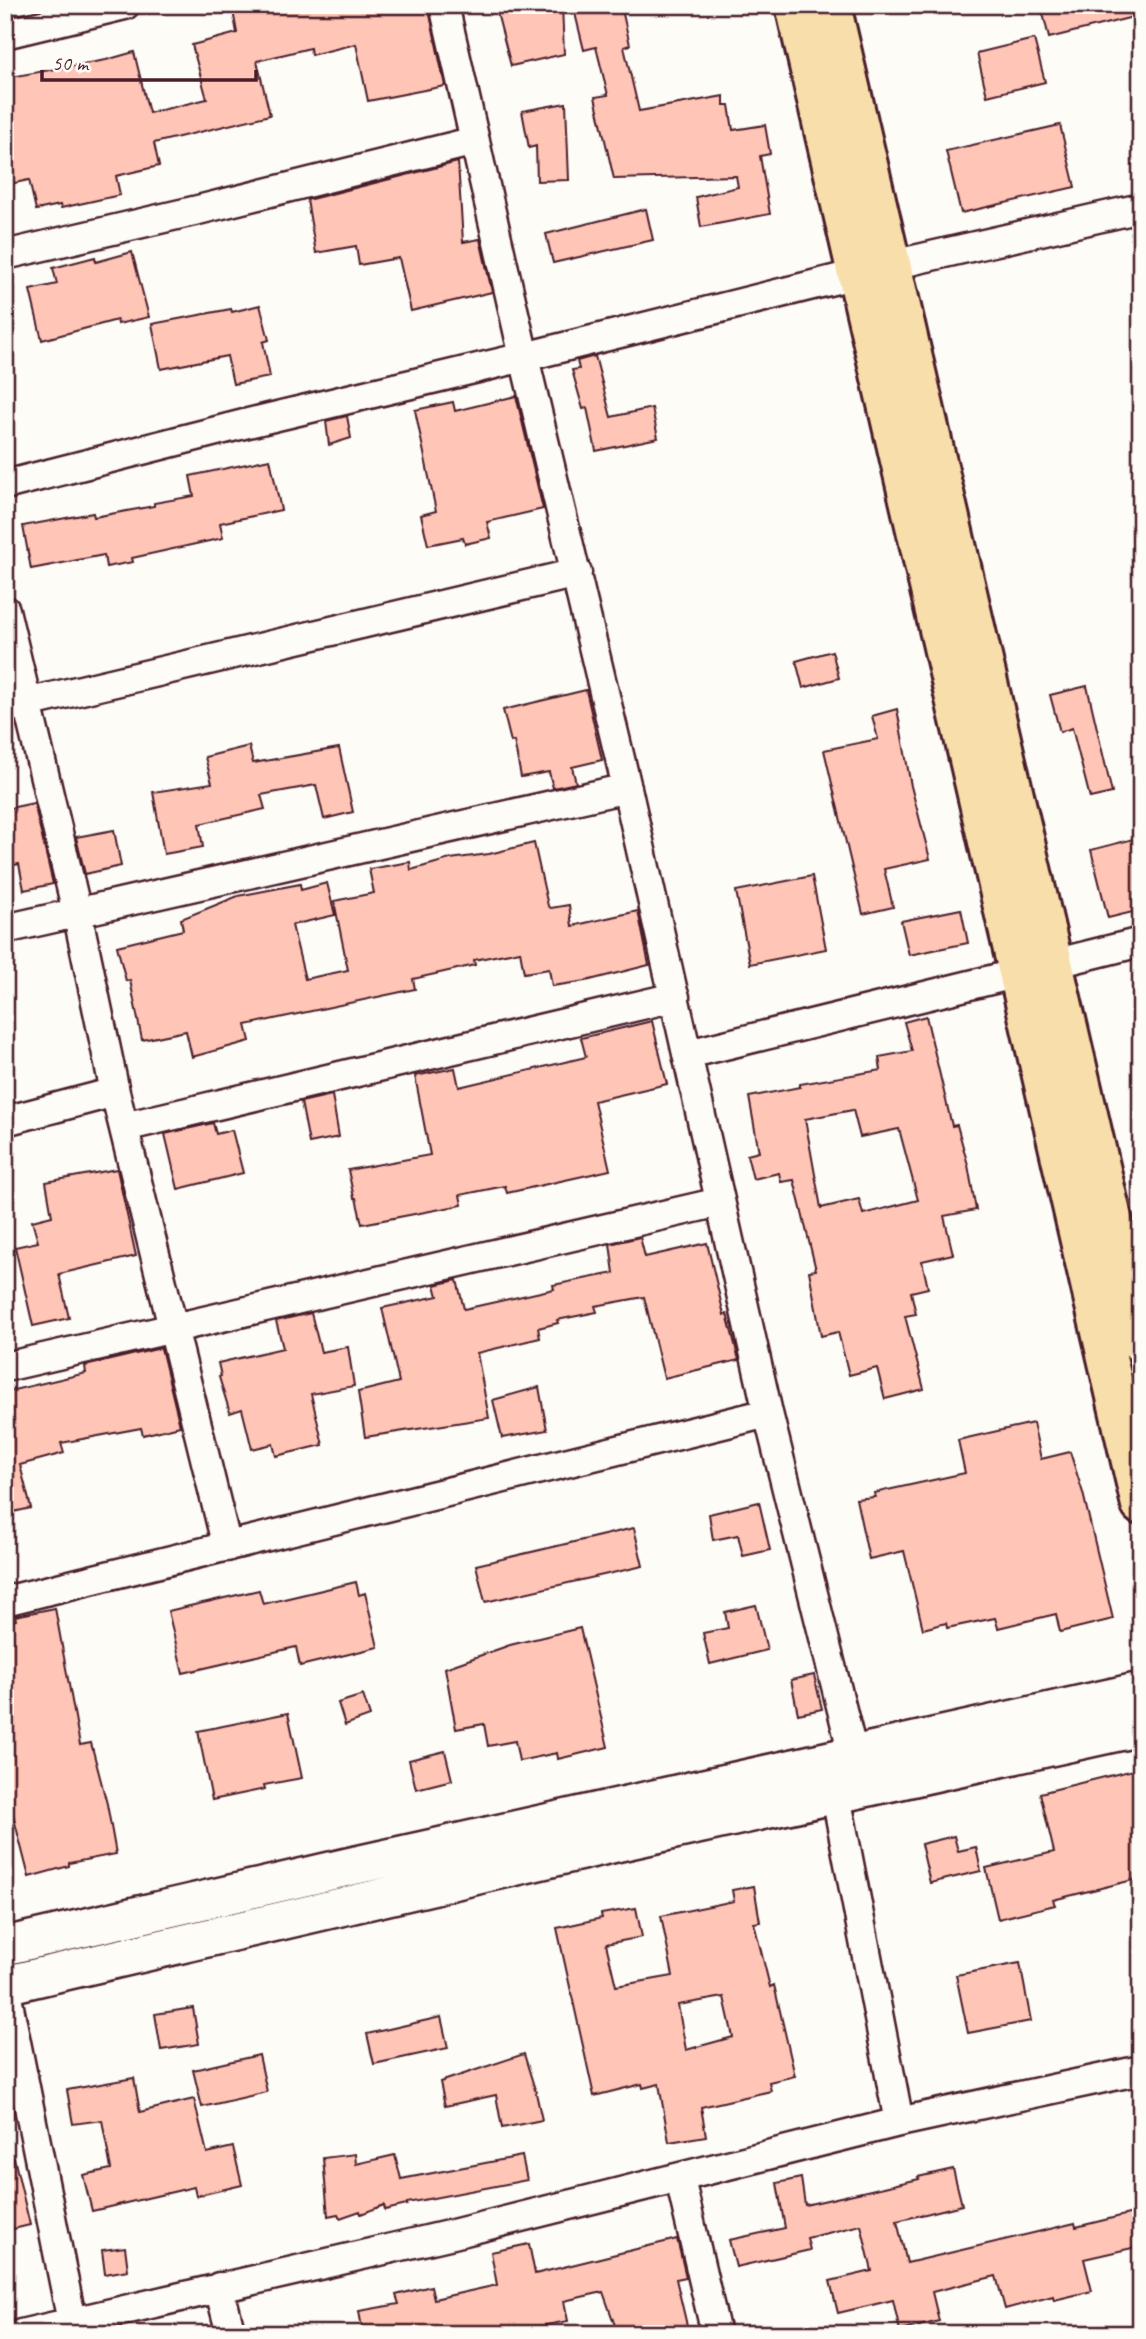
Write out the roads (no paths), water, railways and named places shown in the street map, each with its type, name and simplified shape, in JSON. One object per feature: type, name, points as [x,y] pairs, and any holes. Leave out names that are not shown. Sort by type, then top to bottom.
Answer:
[{"type":"main road","points":[[795,5],[875,269]]},
{"type":"main road","points":[[831,5],[875,269],[1036,969],[1141,1504]]},
{"type":"main road","points":[[1036,969],[1141,1343]]},
{"type":"street","points":[[5,34],[125,5]]},
{"type":"street","points":[[443,5],[627,788],[768,1413],[853,1754]]},
{"type":"street","points":[[5,255],[212,207],[475,141]]},
{"type":"street","points":[[5,485],[875,269],[1141,208]]},
{"type":"street","points":[[16,706],[577,573]]},
{"type":"street","points":[[5,610],[16,706],[77,912],[115,1092],[227,1547]]},
{"type":"street","points":[[5,929],[627,788]]},
{"type":"street","points":[[688,1054],[1141,942]]},
{"type":"street","points":[[124,1127],[675,998]]},
{"type":"street","points":[[5,1121],[115,1092]]},
{"type":"street","points":[[5,1367],[720,1202]]},
{"type":"street","points":[[5,1601],[491,1479],[768,1413]]},
{"type":"street","points":[[5,1946],[1141,1691]]},
{"type":"street","points":[[72,2322],[5,1986],[620,1842],[1141,1727]]},
{"type":"street","points":[[835,1796],[899,2122]]},
{"type":"street","points":[[22,2334],[453,2234],[899,2122],[1141,2070]]},
{"type":"street","points":[[680,2179],[716,2334]]},
{"type":"street","points":[[219,2287],[230,2334]]}]
